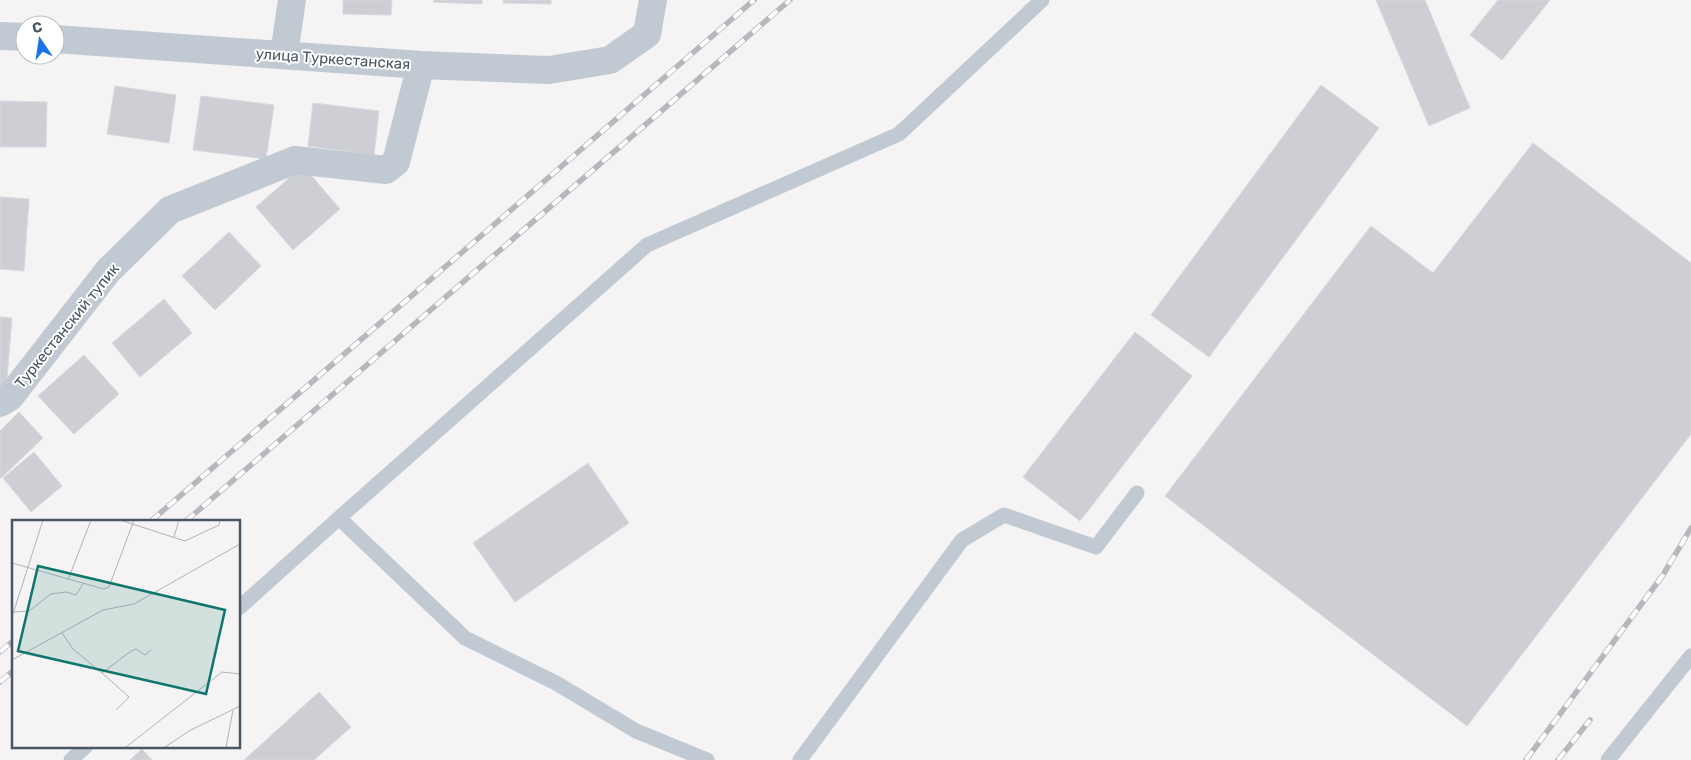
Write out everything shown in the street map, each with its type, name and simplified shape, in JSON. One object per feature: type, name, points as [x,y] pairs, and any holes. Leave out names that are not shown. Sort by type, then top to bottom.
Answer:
[{"type":"street","points":[[284,54],[292,0]]},
{"type":"street","name":"улица Туркестанская","points":[[65,40],[421,65],[549,70],[610,60],[647,34],[653,0]]},
{"type":"street","points":[[0,36],[15,37]]},
{"type":"street","name":"Туркестанский тупик","points":[[0,403],[10,397],[108,271],[170,210],[295,160],[386,170],[396,162],[421,65]]},
{"type":"lane","points":[[240,607],[647,246],[899,134],[1042,0]]},
{"type":"lane","points":[[800,760],[962,540],[1004,515],[1096,547],[1138,493]]},
{"type":"lane","points":[[339,518],[465,638],[556,683],[636,731],[707,760]]},
{"type":"lane","points":[[1608,760],[1691,656]]},
{"type":"lane","points":[[71,760],[84,748]]},
{"type":"building","points":[[343,0],[392,0],[391,15],[343,14]]},
{"type":"building","points":[[434,0],[482,0],[482,4],[433,2]]},
{"type":"building","points":[[503,0],[551,0],[551,4],[503,3]]},
{"type":"building","points":[[1376,0],[1425,0],[1470,108],[1429,126]]},
{"type":"building","points":[[1498,0],[1550,0],[1502,60],[1470,35]]},
{"type":"building","points":[[1321,85],[1379,128],[1209,357],[1151,315]]},
{"type":"building","points":[[115,86],[176,95],[169,143],[107,134]]},
{"type":"building","points":[[201,96],[274,105],[266,159],[193,150]]},
{"type":"building","points":[[0,101],[47,102],[46,147],[0,147]]},
{"type":"building","points":[[313,103],[379,111],[374,155],[308,146]]},
{"type":"building","points":[[1533,143],[1691,263],[1691,434],[1467,726],[1165,496],[1371,226],[1433,273]]},
{"type":"building","points":[[303,166],[340,209],[293,250],[256,207]]},
{"type":"building","points":[[0,197],[29,199],[24,271],[0,269]]},
{"type":"building","points":[[229,232],[261,266],[215,310],[182,276]]},
{"type":"building","points":[[164,299],[192,333],[140,377],[112,343]]},
{"type":"building","points":[[0,317],[12,318],[6,389],[0,388]]},
{"type":"building","points":[[1135,332],[1192,376],[1080,521],[1023,477]]},
{"type":"building","points":[[84,355],[119,394],[74,434],[38,396]]},
{"type":"building","points":[[19,412],[43,438],[0,479],[0,431]]},
{"type":"building","points":[[34,452],[62,486],[31,512],[3,478]]},
{"type":"building","points":[[588,463],[629,523],[515,602],[473,543]]},
{"type":"building","points":[[319,692],[351,727],[314,760],[244,760]]},
{"type":"building","points":[[142,749],[152,760],[130,760]]},
{"type":"railway","points":[[152,520],[754,0]]},
{"type":"railway","points":[[187,520],[790,0]]},
{"type":"railway","points":[[1526,760],[1663,575],[1691,528]]},
{"type":"railway","points":[[0,652],[12,642]]},
{"type":"railway","points":[[0,682],[12,672]]},
{"type":"railway","points":[[1558,760],[1590,720]]}]
